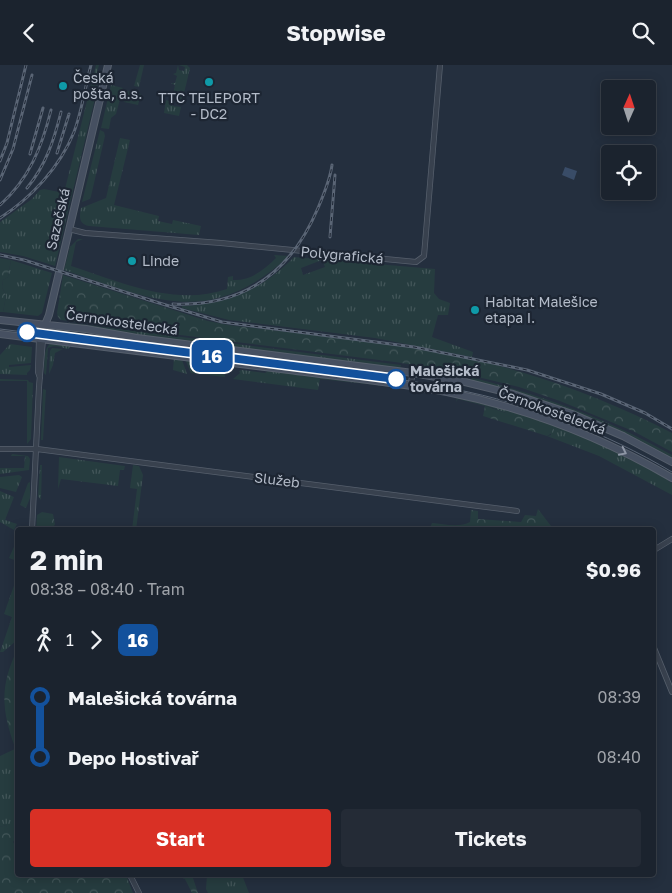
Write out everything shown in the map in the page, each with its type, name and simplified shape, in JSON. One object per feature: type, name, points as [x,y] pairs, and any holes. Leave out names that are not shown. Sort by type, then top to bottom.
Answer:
[{"type":"main road","name":"Sazečská","points":[[43,334],[108,65]]},
{"type":"main road","name":"Černokostelecká","points":[[0,320],[43,334],[111,347],[410,386],[471,397],[546,419],[600,441],[672,478]]},
{"type":"main road","name":"Černokostelecká","points":[[0,334],[43,334],[86,329],[137,338],[413,373],[479,386],[546,405],[611,431],[672,462]]},
{"type":"street","name":"Polygrafická","points":[[68,229],[99,235],[221,243],[416,262],[424,256],[440,65]]},
{"type":"street","name":"Sazečská","points":[[32,527],[40,378],[38,372],[43,334]]},
{"type":"street","points":[[410,386],[413,373]]},
{"type":"street","name":"Služeb","points":[[0,449],[37,449],[517,511]]},
{"type":"street","points":[[656,549],[672,539]]},
{"type":"street","points":[[656,653],[672,692]]},
{"type":"street","points":[[131,877],[139,893]]},
{"type":"green space","points":[[96,65],[99,65],[97,90],[55,266],[23,256],[0,252],[0,222],[32,199],[40,190],[64,193]]},
{"type":"green space","points":[[140,65],[144,65],[139,87],[134,86]]},
{"type":"green space","points":[[178,65],[179,70],[184,71],[185,67],[179,65],[187,65],[190,68],[182,102],[178,101],[179,96],[173,94],[175,85],[171,83],[175,83],[177,76],[173,74],[176,73]]},
{"type":"green space","points":[[111,85],[123,88],[116,114],[111,118],[109,129],[101,128]]},
{"type":"green space","points":[[127,91],[141,94],[138,105],[124,102]]},
{"type":"green space","points":[[166,100],[172,102],[173,106],[181,107],[179,116],[164,113]]},
{"type":"green space","points":[[100,130],[104,132],[105,136],[91,196],[90,199],[82,202]]},
{"type":"green space","points":[[120,138],[130,140],[114,205],[159,216],[158,221],[172,224],[173,220],[201,226],[199,235],[83,224],[80,217],[81,208],[106,198]]},
{"type":"green space","points":[[78,239],[83,239],[76,242],[71,266],[129,285],[168,294],[207,294],[227,289],[228,277],[233,276],[233,280],[246,279],[267,266],[276,258],[274,255],[289,256],[260,279],[233,293],[207,300],[181,302],[126,291],[64,270],[70,247]]},
{"type":"green space","points":[[294,257],[435,269],[434,293],[439,299],[450,303],[448,315],[438,315],[432,337],[473,352],[472,357],[375,338],[229,320],[182,308],[182,306],[214,302],[243,293],[270,278]],"holes":[[[322,260],[325,267],[303,275],[301,268]]]},
{"type":"green space","points":[[0,258],[11,260],[8,277],[3,280],[2,287],[6,296],[3,312],[0,312]]},
{"type":"green space","points":[[11,260],[52,273],[42,313],[38,316],[3,312],[6,296],[2,287],[3,280],[8,277]]},
{"type":"green space","points":[[63,275],[208,321],[375,342],[449,354],[521,372],[598,399],[672,433],[672,452],[633,431],[560,401],[519,387],[457,372],[395,362],[61,320],[57,313]]},
{"type":"green space","points":[[64,322],[401,365],[400,368],[134,334]]},
{"type":"green space","points":[[51,343],[69,345],[70,347],[68,349],[56,346],[48,348],[46,375],[44,373],[44,357],[46,349]]},
{"type":"green space","points":[[10,344],[32,347],[31,363],[9,365],[9,367],[31,365],[27,375],[0,374],[0,355]]},
{"type":"green space","points":[[52,348],[63,349],[55,353],[49,374],[50,351]]},
{"type":"green space","points":[[174,357],[182,360],[187,374],[173,370]]},
{"type":"green space","points":[[185,359],[191,360],[193,363],[221,367],[225,377],[191,373]]},
{"type":"green space","points":[[242,370],[265,373],[268,371],[395,387],[320,379],[318,390],[233,379]]},
{"type":"green space","points":[[470,377],[548,400],[599,419],[648,442],[672,455],[672,458],[624,434],[575,413],[525,395],[473,381]]},
{"type":"green space","points":[[0,379],[28,380],[33,383],[31,439],[27,444],[27,381],[0,381]]},
{"type":"green space","points":[[43,389],[46,390],[43,440],[41,440]]},
{"type":"green space","points":[[457,398],[518,413],[506,413],[458,399],[456,402]]},
{"type":"green space","points":[[485,406],[506,413],[518,413],[554,426],[554,432],[547,436],[483,416]]},
{"type":"green space","points":[[533,418],[596,442],[669,479],[668,481],[672,483],[672,495],[599,456],[547,436],[551,435],[551,425]]},
{"type":"green space","points":[[12,454],[28,456],[30,459],[29,470],[0,474],[0,468],[24,468],[25,456],[11,456]]},
{"type":"green space","points":[[59,457],[125,466],[124,470],[120,470],[118,486],[61,479],[58,489]]},
{"type":"green space","points":[[40,465],[42,465],[41,500],[38,496]]},
{"type":"green space","points":[[133,465],[139,466],[143,475],[136,527],[132,527],[137,489],[130,488]]},
{"type":"green space","points":[[19,475],[22,477],[16,492],[0,488],[0,477]]},
{"type":"green space","points":[[30,482],[30,498],[26,508],[20,505]]},
{"type":"green space","points":[[0,491],[14,497],[5,520],[17,524],[14,530],[0,522]]},
{"type":"green space","points":[[538,509],[551,526],[430,527],[432,523],[446,525],[466,524],[470,522],[471,510],[478,511],[478,519],[521,522],[525,515],[536,516]]},
{"type":"green space","points":[[42,512],[53,514],[55,524],[54,527],[36,527],[37,515]]},
{"type":"green space","points":[[15,544],[15,560],[9,558]]},
{"type":"green space","points":[[15,583],[15,642],[3,652],[0,652],[12,617],[4,614]]},
{"type":"green space","points":[[15,654],[15,747],[7,721],[4,698],[11,663]]},
{"type":"green space","points":[[15,749],[15,841],[12,842],[6,825],[0,827],[0,756]]},
{"type":"green space","points":[[6,825],[15,846],[15,877],[127,877],[133,893],[0,893],[0,827]]},
{"type":"green space","points":[[180,877],[193,877],[198,893],[192,893],[185,879]]},
{"type":"green space","points":[[207,877],[243,877],[249,893],[208,893],[206,889]]},
{"type":"water","points":[[565,167],[577,171],[574,180],[562,175]]},
{"type":"tram line","points":[[0,329],[368,375],[454,389],[511,403],[566,421],[620,444],[672,472]]},
{"type":"tram line","name":"16","points":[[27,332],[396,379]]},
{"type":"railway","points":[[0,161],[7,143],[26,65]]},
{"type":"railway","points":[[0,218],[23,201],[43,181],[61,157],[77,124],[91,65]]},
{"type":"railway","points":[[0,180],[13,149],[32,75]]},
{"type":"railway","points":[[30,154],[43,108]]},
{"type":"railway","points":[[0,205],[19,184],[33,162],[51,110]]},
{"type":"railway","points":[[27,188],[49,152],[61,112]]},
{"type":"railway","points":[[57,153],[69,114]]},
{"type":"railway","points":[[173,304],[199,303],[222,299],[243,292],[262,281],[279,267],[307,231],[325,192],[332,165]]},
{"type":"railway","points":[[330,237],[335,175]]},
{"type":"railway","points":[[0,255],[24,260],[153,301]]},
{"type":"railway","points":[[146,299],[222,322],[414,347],[527,370],[601,394],[645,413],[672,429]]},
{"type":"place","name":"TTC TELEPORT - DC2","points":[[209,82]]},
{"type":"place","name":"Česká pošta, a.s.","points":[[63,86]]},
{"type":"place","name":"Linde","points":[[132,261]]},
{"type":"place","name":"Habitat Malešice etapa I.","points":[[475,310]]},
{"type":"place","name":"Malešická továrna","points":[[396,379]]}]
